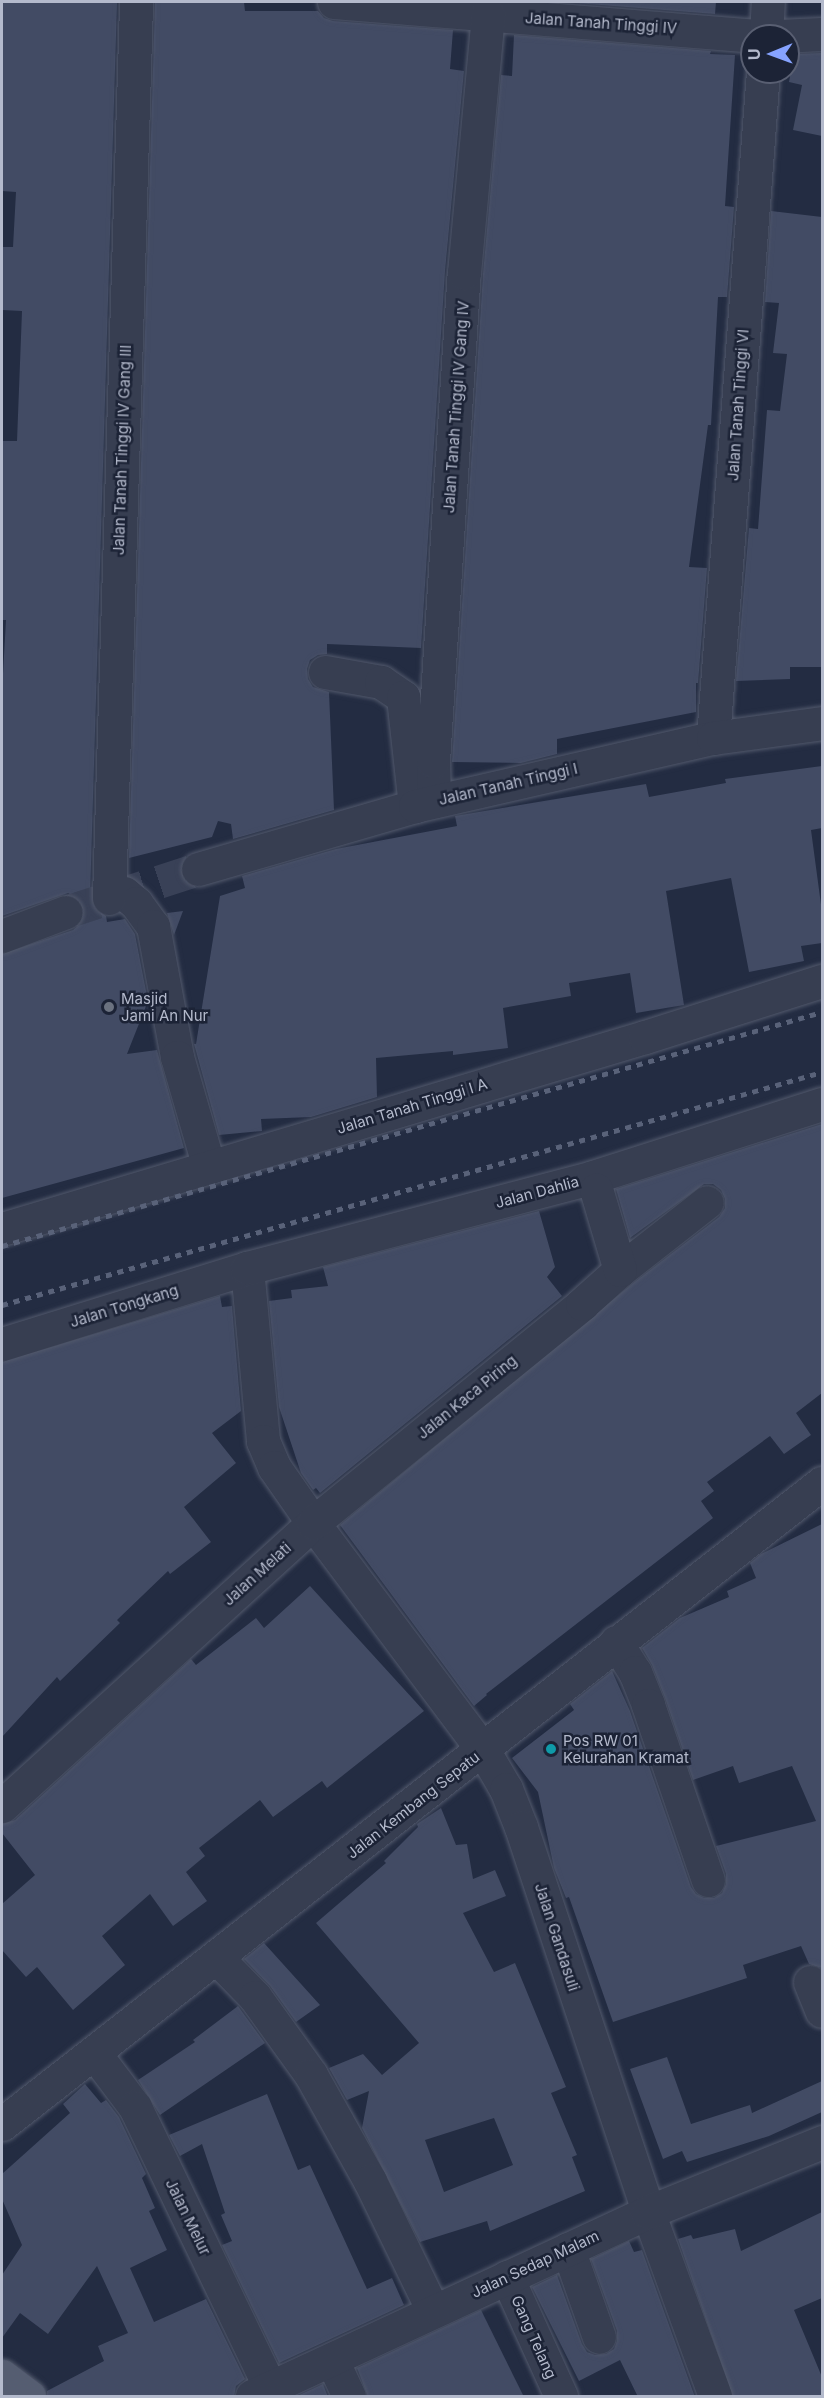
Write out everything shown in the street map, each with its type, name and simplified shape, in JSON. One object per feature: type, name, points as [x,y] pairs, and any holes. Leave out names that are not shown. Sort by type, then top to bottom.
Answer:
[{"type":"main road","points":[[2,2376],[29,2397]]},
{"type":"street","name":"Jalan Tanah Tinggi IV Gang III","points":[[136,2],[116,895],[136,903],[153,926],[177,1057],[209,1167]]},
{"type":"street","name":"Jalan Tanah Tinggi IV","points":[[334,2],[740,34]]},
{"type":"street","points":[[767,24],[768,2]]},
{"type":"street","name":"Jalan Tanah Tinggi IV Gang IV","points":[[424,803],[433,760],[464,273],[488,14]]},
{"type":"street","points":[[800,35],[822,33]]},
{"type":"street","name":"Jalan Tanah Tinggi VI","points":[[713,738],[762,84]]},
{"type":"street","points":[[325,672],[381,682],[403,697],[424,803]]},
{"type":"street","name":"Jalan Tanah Tinggi I","points":[[198,869],[424,803],[713,738],[822,723]]},
{"type":"street","points":[[2,936],[66,912]]},
{"type":"street","name":"Jalan Tanah Tinggi I A","points":[[2,1229],[645,1037],[822,981]]},
{"type":"street","name":"Jalan Dahlia","points":[[247,1269],[593,1177],[822,1104]]},
{"type":"street","points":[[596,1189],[620,1270]]},
{"type":"street","name":"Jalan Kaca Piring","points":[[313,1523],[582,1304],[620,1270],[707,1202]]},
{"type":"street","points":[[247,1269],[262,1441],[274,1467],[313,1523]]},
{"type":"street","name":"Jalan Tongkang","points":[[2,1344],[247,1269]]},
{"type":"street","name":"Jalan Kembang Sepatu","points":[[2,2124],[95,2054],[483,1750],[616,1642],[822,1483]]},
{"type":"street","name":"Jalan Gandasuli","points":[[313,1523],[483,1750],[506,1789],[521,1827],[648,2212],[715,2397]]},
{"type":"street","name":"Jalan Melati","points":[[2,1806],[313,1523]]},
{"type":"street","points":[[616,1642],[634,1672],[648,1705],[708,1880]]},
{"type":"street","points":[[217,1958],[255,1997],[311,2075],[370,2181],[433,2311]]},
{"type":"street","name":"Jalan Melur","points":[[95,2054],[135,2107],[261,2392]]},
{"type":"street","name":"Jalan Sedap Malam","points":[[261,2392],[648,2212],[822,2142]]},
{"type":"street","points":[[568,2249],[599,2337]]},
{"type":"street","name":"Gang Telang","points":[[507,2277],[561,2397]]},
{"type":"street","points":[[332,2360],[350,2397]]},
{"type":"building","points":[[2,2],[117,2],[90,897],[93,907],[106,916],[107,922],[125,919],[135,934],[148,1001],[127,1054],[157,1050],[184,1148],[2,1198],[2,954],[73,930],[81,923],[85,914],[84,906],[78,898],[68,893],[2,916],[2,691],[6,620],[2,620],[2,441],[17,441],[22,311],[2,310],[2,247],[13,247],[16,192],[2,191]]},
{"type":"building","points":[[244,2],[245,11],[318,11],[324,18],[333,21],[453,30],[450,69],[464,71],[445,271],[421,648],[327,644],[327,654],[318,655],[310,660],[307,669],[308,679],[313,687],[329,692],[334,810],[233,839],[231,824],[218,821],[212,837],[129,858],[155,3]]},
{"type":"building","points":[[563,2],[716,2],[715,14]]},
{"type":"building","points":[[514,35],[711,51],[710,54],[735,55],[725,206],[734,207],[727,297],[718,297],[711,425],[708,425],[689,567],[707,568],[698,683],[696,683],[696,712],[557,739],[557,754],[521,763],[452,762],[483,274],[501,75],[512,76]]},
{"type":"building","points":[[822,53],[822,136],[793,130],[802,85],[798,84],[800,84],[800,54]]},
{"type":"building","points":[[771,211],[822,217],[822,667],[790,667],[790,679],[736,681],[749,528],[758,529],[767,410],[780,411],[787,354],[773,353],[779,303],[765,302]]},
{"type":"building","points":[[822,766],[822,828],[811,830],[822,912],[822,943],[801,946],[804,961],[749,972],[731,878],[666,891],[684,1005],[636,1013],[630,973],[569,983],[571,996],[503,1008],[508,1048],[453,1055],[453,1051],[376,1058],[377,1097],[311,1117],[261,1119],[262,1131],[219,1135],[194,1044],[196,1044],[220,896],[245,888],[242,876],[336,849],[457,826],[455,816],[646,784],[649,797],[726,783],[725,779]]},
{"type":"building","points":[[183,911],[174,935],[167,913]]},
{"type":"building","points":[[822,1124],[822,1393],[796,1413],[811,1435],[784,1454],[770,1436],[707,1482],[714,1491],[701,1501],[713,1518],[486,1694],[474,1706],[340,1525],[632,1284],[719,1217],[725,1208],[725,1199],[721,1190],[713,1184],[704,1184],[630,1238],[616,1189]]},
{"type":"building","points":[[539,1211],[555,1267],[547,1277],[562,1296],[320,1493],[316,1488],[313,1490],[301,1473],[279,1407],[269,1301],[292,1298],[291,1290],[328,1286],[323,1267]]},
{"type":"building","points":[[220,1296],[222,1307],[232,1306],[241,1411],[212,1433],[236,1463],[184,1507],[211,1542],[170,1574],[168,1571],[117,1620],[120,1623],[60,1681],[57,1677],[2,1737],[2,1362]]},
{"type":"building","points":[[822,1524],[822,1968],[809,1964],[801,1946],[743,1965],[747,1978],[613,2022],[569,1897],[566,1898],[554,1868],[538,1792],[512,1758],[574,1710],[570,1704],[612,1671],[630,1711],[691,1887],[696,1894],[704,1898],[714,1898],[722,1893],[726,1884],[726,1874],[716,1846],[816,1821],[792,1766],[739,1783],[733,1766],[693,1780],[665,1698],[652,1665],[642,1648],[680,1618],[729,1597],[727,1591],[756,1578],[750,1563],[761,1554]]},
{"type":"building","points":[[310,1586],[424,1711],[327,1788],[322,1781],[273,1817],[260,1800],[199,1848],[205,1856],[186,1872],[207,1901],[173,1926],[150,1894],[102,1936],[125,1965],[73,2010],[37,1967],[26,1977],[2,1950],[2,1904],[35,1875],[2,1833],[2,1824],[15,1820],[191,1659],[196,1665],[256,1618],[264,1628]]},
{"type":"building","points":[[441,1808],[456,1845],[467,1844],[473,1879],[495,1870],[506,1896],[463,1913],[494,1972],[515,1963],[566,2087],[551,2093],[577,2155],[572,2157],[585,2191],[490,2231],[487,2221],[420,2242],[362,2128],[369,2091],[347,2100],[329,2068],[363,2054],[382,2075],[419,2043],[316,1923],[386,1863],[384,1861],[418,1827],[417,1824]],"holes":[[[494,2118],[513,2165],[444,2192],[425,2140]]]},
{"type":"building","points":[[264,1943],[320,2005],[296,2022],[270,1986],[244,1959]]},
{"type":"building","points":[[238,2006],[265,2043],[160,2115],[138,2080],[195,2042],[193,2040]]},
{"type":"building","points":[[667,2057],[691,2124],[750,2105],[752,2113],[822,2081],[822,2112],[769,2136],[687,2162],[682,2151],[663,2159],[630,2069]]},
{"type":"building","points":[[85,2084],[101,2103],[106,2100],[119,2117],[146,2174],[142,2178],[155,2208],[149,2211],[167,2250],[130,2268],[154,2322],[206,2299],[245,2379],[236,2386],[234,2397],[47,2397],[47,2391],[104,2361],[98,2346],[128,2333],[97,2266],[48,2334],[20,2313],[2,2338],[2,2275],[22,2245],[2,2199],[2,2174],[70,2113],[63,2104]]},
{"type":"building","points":[[267,2094],[298,2170],[310,2165],[367,2289],[392,2278],[404,2305],[279,2363],[222,2245],[232,2241],[221,2215],[225,2213],[202,2144],[180,2156],[169,2135]]},
{"type":"building","points":[[822,2212],[822,2298],[794,2310],[822,2377],[822,2397],[733,2397],[678,2239],[691,2235],[693,2239],[735,2229],[741,2251]]},
{"type":"building","points":[[629,2241],[634,2252],[642,2250],[695,2397],[638,2397],[620,2360],[579,2381],[532,2287],[557,2275],[582,2344],[587,2352],[595,2355],[606,2354],[614,2349],[617,2331],[591,2259]]},
{"type":"building","points":[[481,2310],[524,2397],[368,2397],[357,2368]]},
{"type":"building","points":[[323,2384],[328,2397],[295,2397]]},
{"type":"tunnel","points":[[66,912],[198,869]]},
{"type":"railway","points":[[2,1246],[822,1012]]},
{"type":"railway","points":[[2,1305],[822,1072]]},
{"type":"place","name":"Masjid Jami An Nur","points":[[109,1007]]},
{"type":"place","name":"Pos RW 01 Kelurahan Kramat","points":[[551,1749]]}]
